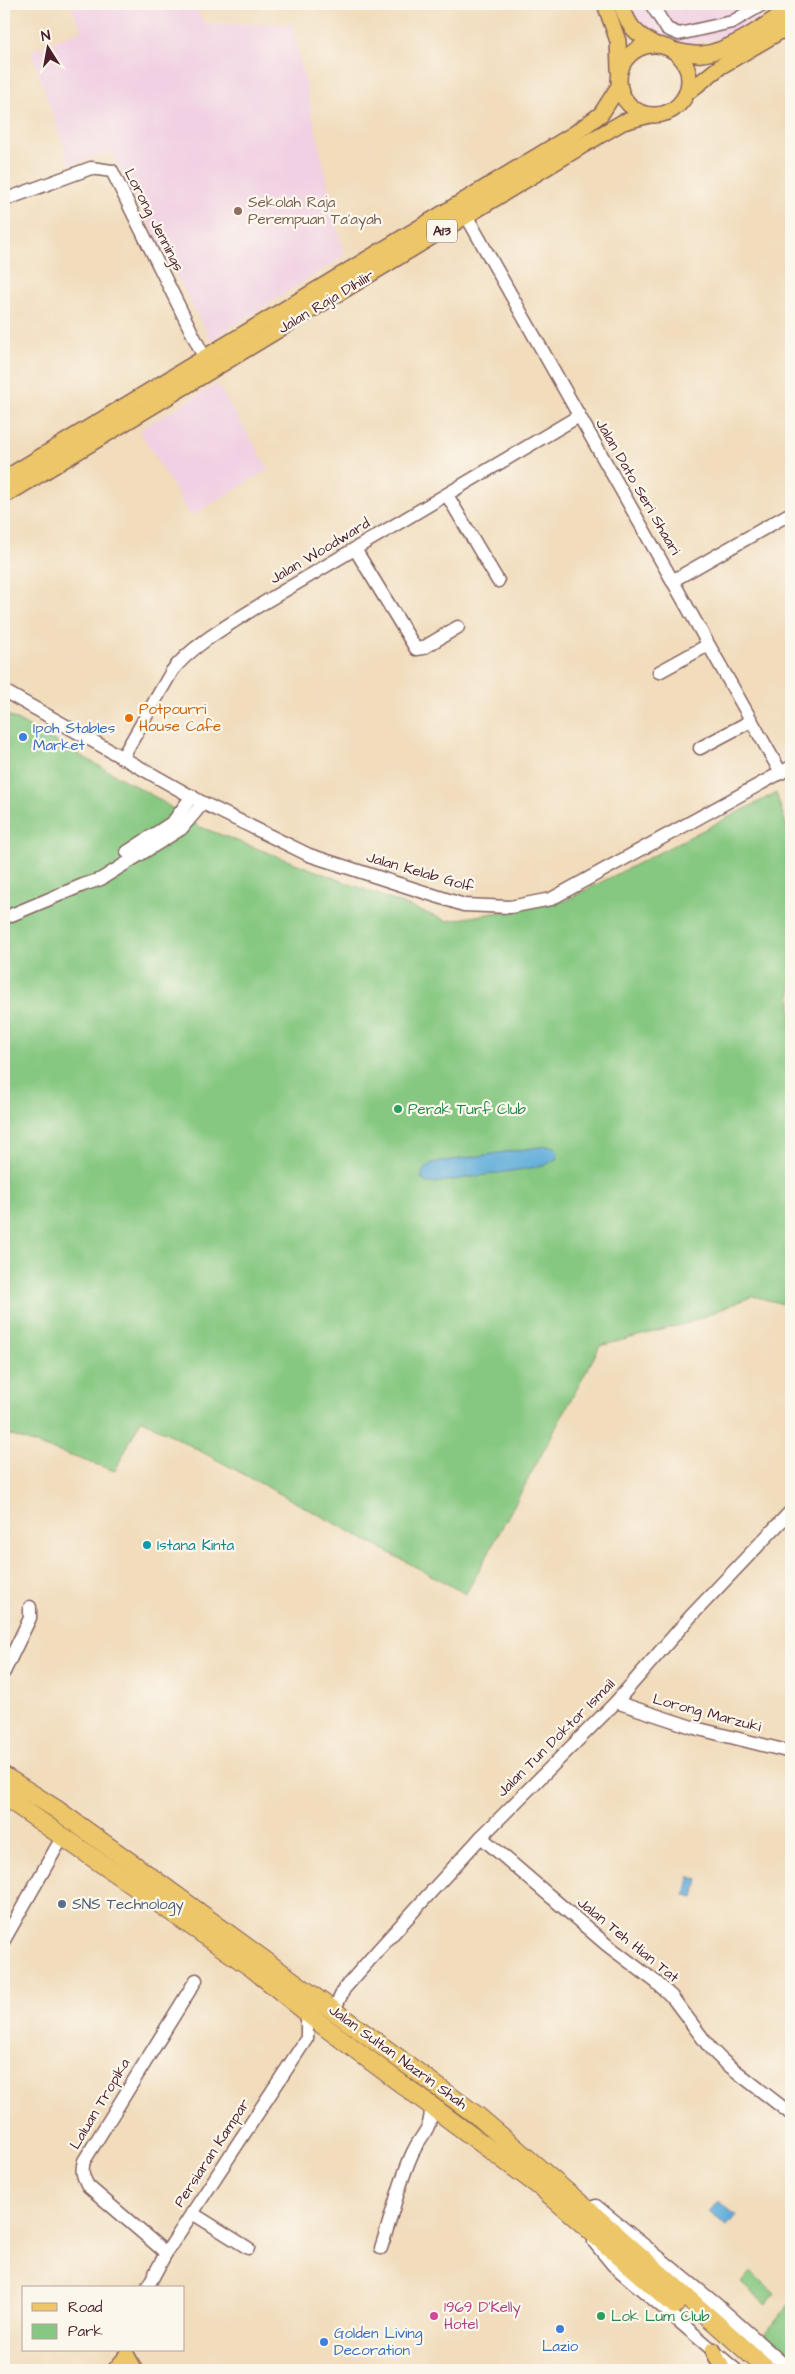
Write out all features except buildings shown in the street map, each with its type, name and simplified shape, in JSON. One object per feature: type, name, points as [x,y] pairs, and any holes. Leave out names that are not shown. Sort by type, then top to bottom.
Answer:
[{"type":"highway","name":"Jalan Sultan Nazrin Shah","points":[[4,1776],[56,1809],[318,1998],[503,2136],[750,2370]]},
{"type":"highway","name":"Jalan Sultan Nazrin Shah","points":[[4,1797],[252,1968],[333,2033],[543,2189],[577,2221],[628,2255],[768,2370]]},
{"type":"main road","points":[[605,4],[618,41],[619,80],[623,97],[630,106],[639,112],[650,115]]},
{"type":"main road","points":[[622,5],[627,22],[634,31],[663,47],[685,64],[689,78],[686,93]]},
{"type":"main road","name":"A13","points":[[619,80],[628,56],[646,46],[663,47],[686,53],[703,54],[717,51],[734,43],[791,8]]},
{"type":"main road","name":"A13","points":[[650,115],[670,112],[682,101],[686,93],[721,66],[791,25]]},
{"type":"main road","name":"Jalan Raja Dihilir","points":[[4,479],[574,134],[601,114],[619,80]]},
{"type":"main road","name":"Jalan Raja Dihilir","points":[[4,496],[623,122],[650,115]]},
{"type":"main road","points":[[713,2350],[724,2370]]},
{"type":"main road","points":[[116,2370],[127,2359],[135,2370]]},
{"type":"street","points":[[651,4],[667,29],[680,34],[732,22],[763,4]]},
{"type":"street","name":"Lorong Jennings","points":[[4,200],[91,168],[112,171],[205,359]]},
{"type":"street","name":"Jalan Dato Seri Shaari","points":[[467,216],[751,721],[786,770]]},
{"type":"street","name":"Jalan Woodward","points":[[122,758],[178,663],[248,612],[579,416]]},
{"type":"street","points":[[447,495],[498,581]]},
{"type":"street","points":[[672,581],[791,513]]},
{"type":"street","points":[[355,549],[412,646],[416,649],[422,648],[458,627]]},
{"type":"street","points":[[659,672],[708,645]]},
{"type":"street","name":"Jalan Kelab Golf","points":[[4,691],[204,803],[309,856],[464,905],[510,907],[551,898],[786,770]]},
{"type":"street","name":"Jalan Kelab Golf","points":[[4,698],[115,758],[122,758]]},
{"type":"street","points":[[700,748],[751,721]]},
{"type":"street","points":[[83,884],[96,873],[172,822],[192,796]]},
{"type":"street","points":[[4,918],[83,884],[101,879],[181,829],[204,803]]},
{"type":"street","name":"Jalan Tun Doktor Ismail","points":[[337,2012],[337,2004],[344,1989],[481,1837],[616,1702],[692,1616],[791,1511]]},
{"type":"street","points":[[4,1672],[30,1618],[30,1607]]},
{"type":"street","name":"Lorong Marzuki","points":[[616,1702],[695,1728],[791,1752]]},
{"type":"street","points":[[4,1940],[63,1836]]},
{"type":"street","name":"Jalan Teh Hian Tat","points":[[481,1837],[607,1945],[656,1982],[672,1997],[710,2048],[723,2061],[791,2114]]},
{"type":"street","name":"Laluan Tropika","points":[[166,2254],[88,2186],[83,2178],[82,2169],[84,2161],[196,1980]]},
{"type":"street","name":"Jalan Tun Doktor Ismail","points":[[318,1998],[330,1996],[344,1989]]},
{"type":"street","points":[[307,2013],[307,2038],[319,2032],[333,2033]]},
{"type":"street","name":"Persiaran Kampar","points":[[148,2286],[192,2213],[307,2038]]},
{"type":"street","points":[[381,2248],[413,2152],[427,2131],[431,2121],[431,2106]]},
{"type":"street","points":[[503,2136],[554,2172],[711,2300],[790,2370]]},
{"type":"street","points":[[192,2213],[248,2248]]},
{"type":"street","points":[[577,2221],[613,2265],[736,2370]]},
{"type":"shaded area","name":"Sekolah Raja Perempuan Ta'ayah","points":[[70,4],[194,4],[205,24],[292,24],[344,256],[211,340],[110,151],[70,165],[31,51],[81,30]]},
{"type":"shaded area","points":[[630,4],[783,4],[726,37],[677,46],[649,34],[633,15]]},
{"type":"shaded area","points":[[217,384],[269,469],[191,516],[139,430]]},
{"type":"green space","name":"Perak Turf Club","points":[[4,713],[157,798],[198,826],[447,921],[564,901],[776,793],[791,840],[791,1306],[753,1296],[688,1323],[600,1346],[466,1594],[141,1419],[115,1471],[4,1433]]},
{"type":"green space","points":[[750,2272],[775,2294],[766,2305],[741,2283]]},
{"type":"green space","points":[[791,2302],[791,2356],[765,2334]]},
{"type":"water","points":[[546,1146],[554,1147],[558,1153],[556,1159],[543,1166],[434,1183],[426,1183],[422,1179],[422,1172],[432,1163]]},
{"type":"water","points":[[689,1877],[698,1879],[694,1898],[685,1896]]},
{"type":"water","points":[[718,2201],[736,2215],[727,2226],[709,2212]]},
{"type":"place","name":"Sekolah Raja Perempuan Ta'ayah","points":[[238,211]]},
{"type":"place","name":"Potpourri House Cafe","points":[[129,718]]},
{"type":"place","name":"Ipoh Stables Market","points":[[23,737]]},
{"type":"place","name":"Perak Turf Club","points":[[398,1109]]},
{"type":"place","name":"Istana Kinta","points":[[147,1545]]},
{"type":"place","name":"SNS Technology","points":[[62,1904]]},
{"type":"place","name":"1969 D'Kelly Hotel","points":[[434,2316]]},
{"type":"place","name":"Lok Lum Club","points":[[601,2316]]},
{"type":"place","name":"Lazio","points":[[560,2329]]},
{"type":"place","name":"Golden Living Decoration","points":[[324,2342]]}]
